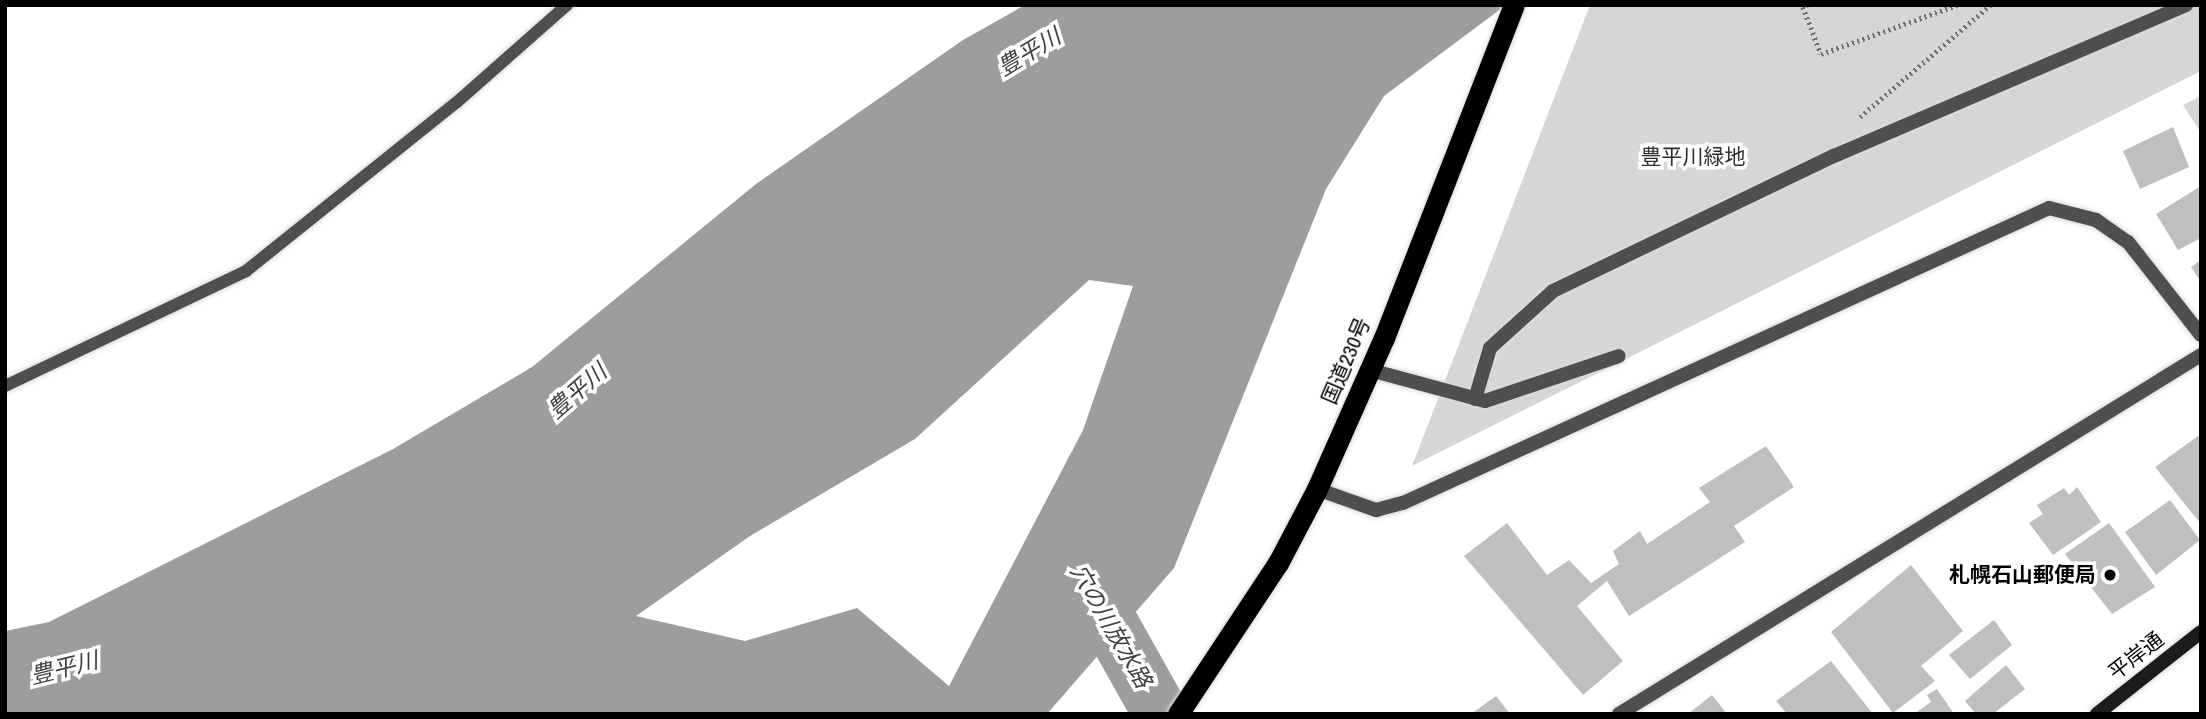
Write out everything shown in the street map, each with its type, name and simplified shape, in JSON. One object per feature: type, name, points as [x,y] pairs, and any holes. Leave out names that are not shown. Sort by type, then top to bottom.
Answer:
[{"type":"highway","name":"国道230号","points":[[1178,714],[1208,673],[1278,563],[1317,489],[1384,338],[1514,5]]},
{"type":"street","points":[[1475,399],[1490,348],[1553,291],[1835,156],[2186,5]]},
{"type":"street","points":[[1317,489],[1376,510],[1403,503],[2049,208],[2096,220],[2128,242],[2201,335]]},
{"type":"street","points":[[1619,714],[2201,355]]},
{"type":"street","points":[[1370,370],[1485,401],[1619,356]]},
{"type":"street","name":"平岸通","points":[[2097,714],[2201,632]]},
{"type":"lane","points":[[5,386],[246,271],[457,102],[567,5]]},
{"type":"path","points":[[1808,5],[1803,7],[1821,54],[1957,5]]},
{"type":"path","points":[[1835,156],[1855,122],[1990,5]]},
{"type":"green space","name":"豊平川緑地","points":[[1590,5],[2201,5],[2201,71],[1412,466]]},
{"type":"green space","points":[[2201,96],[2201,133],[2183,105]]},
{"type":"water","name":"豊平川","points":[[1025,5],[1506,5],[1384,96],[1326,189],[1174,568],[1047,714],[5,714],[5,631],[49,622],[393,449],[532,367],[756,184],[963,40]],"holes":[[[1089,280],[1133,286],[1083,430],[949,686],[857,608],[745,641],[636,616],[750,536],[915,439]]]},
{"type":"building","points":[[2173,127],[2189,167],[2140,189],[2123,151]]},
{"type":"building","points":[[2201,186],[2201,238],[2178,250],[2156,214]]},
{"type":"building","points":[[2201,260],[2201,282],[2191,267]]},
{"type":"building","points":[[2201,434],[2201,524],[2155,467]]},
{"type":"building","points":[[1766,446],[1794,487],[1734,526],[1745,542],[1629,616],[1607,581],[1577,606],[1623,661],[1583,695],[1464,556],[1507,523],[1547,575],[1569,560],[1591,583],[1619,564],[1613,551],[1640,531],[1647,544],[1710,502],[1699,488]]},
{"type":"building","points":[[2077,487],[2101,522],[2053,555],[2029,523],[2043,514],[2037,505],[2064,488],[2069,495]]},
{"type":"building","points":[[2170,500],[2200,540],[2156,575],[2125,532]]},
{"type":"building","points":[[2109,523],[2155,587],[2112,614],[2065,554]]},
{"type":"building","points":[[1911,565],[1963,631],[1921,666],[1935,681],[1893,713],[1831,632]]},
{"type":"building","points":[[1994,620],[2012,645],[1970,679],[1949,655]]},
{"type":"building","points":[[1831,661],[1873,714],[1787,714],[1776,701]]},
{"type":"building","points":[[2006,665],[2025,689],[1993,714],[1976,714],[1965,701]]},
{"type":"building","points":[[1937,689],[1954,714],[1914,714],[1931,702],[1927,695]]},
{"type":"building","points":[[1712,695],[1727,714],[1688,714]]},
{"type":"building","points":[[1496,696],[1510,714],[1471,714]]},
{"type":"waterway","name":"穴の川放水路","points":[[1078,566],[1161,714]]},
{"type":"place","name":"札幌石山郵便局","points":[[2110,575]]}]
